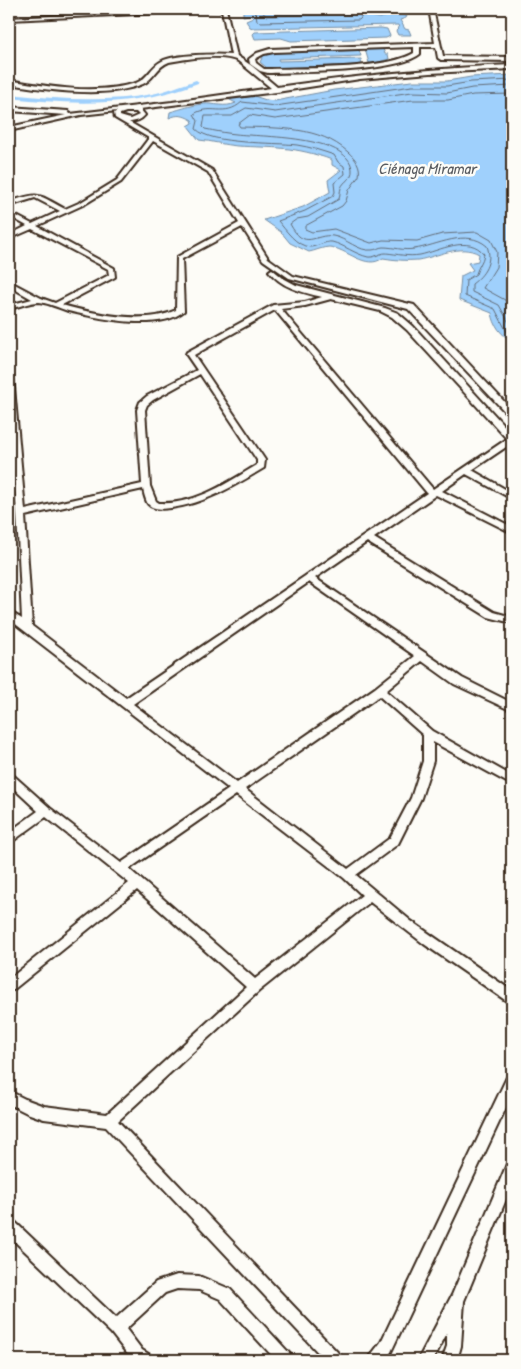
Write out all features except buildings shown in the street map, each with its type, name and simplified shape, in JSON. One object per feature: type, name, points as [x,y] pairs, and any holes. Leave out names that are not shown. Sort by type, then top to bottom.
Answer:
[{"type":"street","points":[[9,18],[222,9],[234,56],[277,90]]},
{"type":"street","points":[[431,9],[441,58],[512,59]]},
{"type":"street","points":[[417,45],[417,54],[412,58],[377,66],[268,71],[257,68],[253,64],[252,59],[257,54],[270,51],[417,45],[439,45]]},
{"type":"street","points":[[9,82],[57,90],[115,88],[146,81],[165,61],[183,58],[234,56]]},
{"type":"street","points":[[9,129],[81,113],[172,104],[360,77],[512,67]]},
{"type":"street","points":[[9,110],[81,113],[119,118],[140,117],[172,104]]},
{"type":"street","points":[[125,704],[512,439],[410,328],[395,315],[377,308],[305,290],[274,275],[210,171],[140,132],[119,118],[117,113],[125,110],[138,110],[140,132]]},
{"type":"street","points":[[10,235],[84,203],[123,178],[152,138]]},
{"type":"street","points":[[9,204],[36,196],[65,211]]},
{"type":"street","points":[[9,214],[111,268],[113,276],[56,305]]},
{"type":"street","points":[[9,283],[38,300],[84,314],[105,317],[164,319],[174,316],[180,311],[179,258],[242,224]]},
{"type":"street","points":[[265,259],[292,277],[411,308],[512,414]]},
{"type":"street","points":[[202,370],[150,398],[143,404],[141,410],[146,486],[152,503],[155,505],[180,504],[206,498],[221,491],[262,463],[202,370],[190,356],[192,351],[276,307],[305,304],[331,297]]},
{"type":"street","points":[[9,307],[38,300]]},
{"type":"street","points":[[276,307],[434,492],[512,530]]},
{"type":"street","points":[[9,376],[21,514],[27,628]]},
{"type":"street","points":[[466,470],[512,496]]},
{"type":"street","points":[[21,514],[146,486]]},
{"type":"street","points":[[368,538],[491,615],[512,620]]},
{"type":"street","points":[[308,578],[458,682],[512,707]]},
{"type":"street","points":[[9,614],[348,875],[370,895],[477,975],[512,998]]},
{"type":"street","points":[[121,869],[379,691],[421,656]]},
{"type":"street","points":[[379,691],[428,734],[512,781]]},
{"type":"street","points":[[348,875],[394,841],[416,798],[428,761],[428,734]]},
{"type":"street","points":[[9,778],[46,811],[121,869],[255,987]]},
{"type":"street","points":[[9,838],[46,811]]},
{"type":"street","points":[[9,986],[137,884]]},
{"type":"street","points":[[109,1121],[255,987],[370,895]]},
{"type":"street","points":[[376,1360],[386,1347],[512,1081]]},
{"type":"street","points":[[9,1097],[16,1102],[41,1112],[109,1121],[335,1360]]},
{"type":"street","points":[[425,1360],[457,1300],[512,1169]]},
{"type":"street","points":[[9,1226],[116,1328],[138,1358]]},
{"type":"street","points":[[116,1328],[161,1287],[177,1282],[199,1283],[225,1294],[286,1360]]},
{"type":"street","points":[[450,1360],[454,1346],[457,1300]]},
{"type":"water","points":[[243,9],[374,9],[364,11],[366,15],[379,18],[398,14],[407,16],[400,20],[411,35],[398,35],[396,31],[399,28],[398,25],[253,28],[246,21],[253,18],[250,15],[243,16]]},
{"type":"water","points":[[387,29],[390,36],[386,38],[291,41],[281,38],[255,39],[253,34],[255,32]]},
{"type":"water","points":[[365,49],[383,49],[385,54],[388,54],[389,59],[372,64],[369,63]]},
{"type":"water","points":[[359,50],[361,56],[278,59],[279,61],[361,59],[362,65],[267,68],[260,62],[263,56],[275,52]]},
{"type":"water","name":"Ciénaga Miramar","points":[[512,75],[512,340],[499,330],[494,322],[492,313],[459,300],[461,276],[473,270],[468,263],[478,261],[479,254],[472,251],[456,250],[418,260],[383,258],[370,262],[336,248],[329,247],[309,252],[290,243],[281,232],[264,220],[303,207],[330,192],[328,180],[341,170],[332,165],[332,160],[295,150],[237,146],[199,140],[188,126],[193,123],[192,120],[180,116],[169,118],[170,112],[195,105],[227,105],[236,103],[228,99],[254,96],[275,101],[334,90],[412,81],[447,81],[471,77]]},
{"type":"waterway","points":[[9,96],[55,100],[104,101],[152,96],[196,82]]}]
